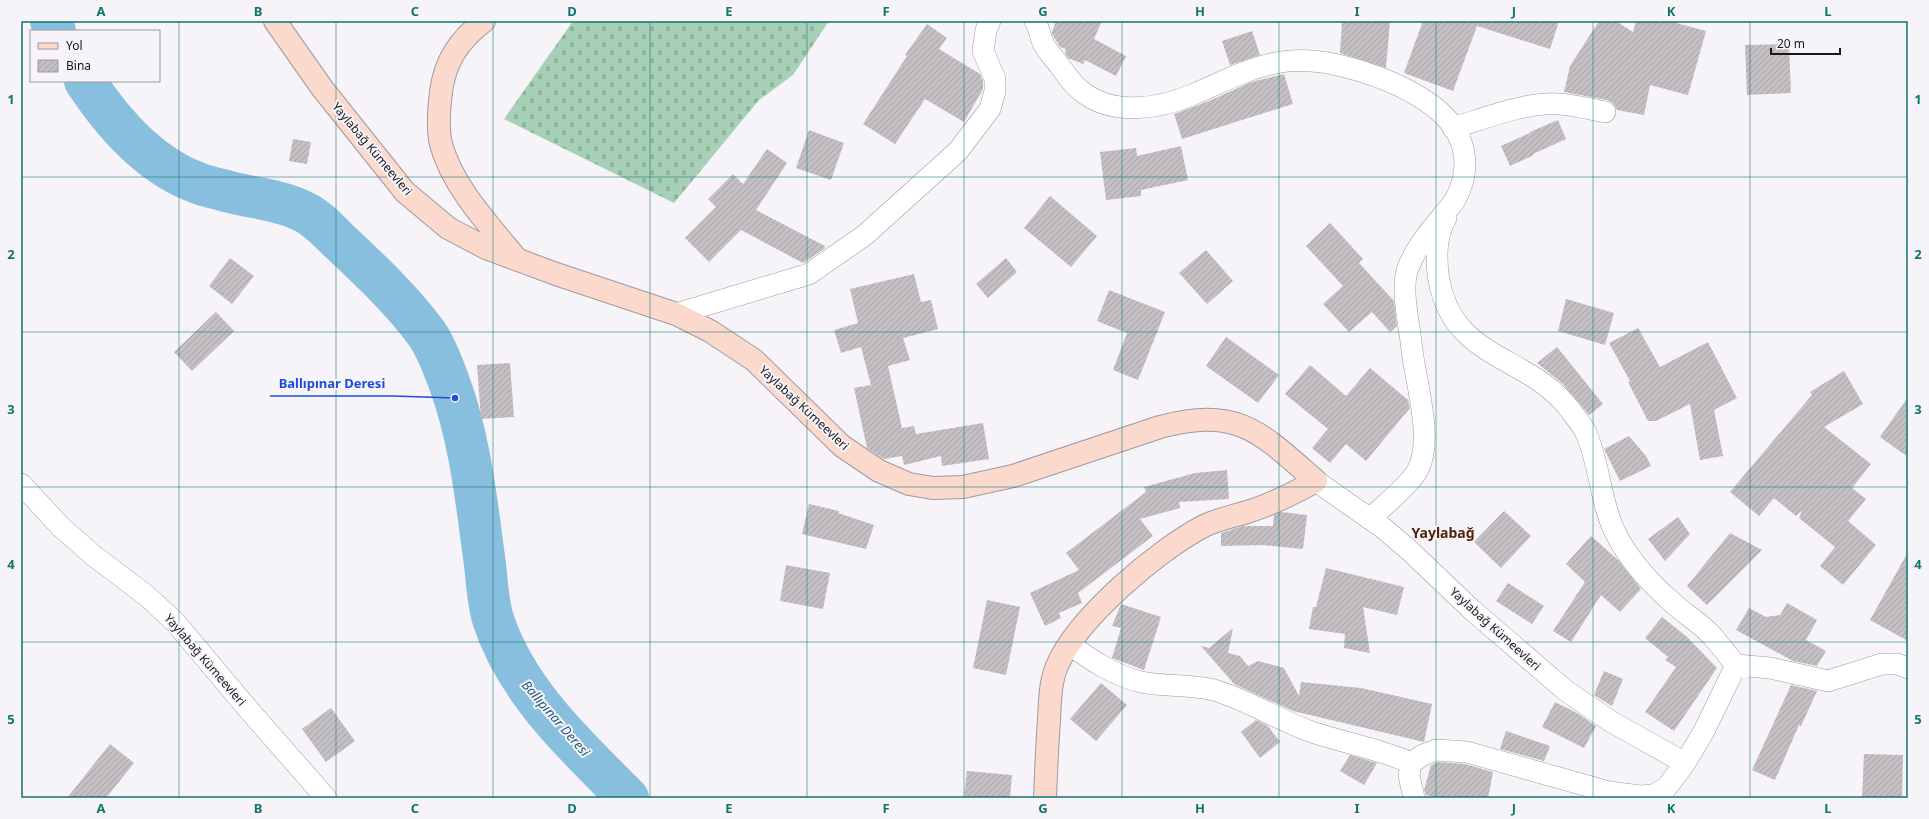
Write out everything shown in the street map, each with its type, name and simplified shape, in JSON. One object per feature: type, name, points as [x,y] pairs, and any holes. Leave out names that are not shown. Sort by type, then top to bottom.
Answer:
[{"type":"street","name":"Yaylabağ Kümeevleri","points":[[275,21],[322,88],[405,192],[448,228],[486,248],[676,314],[710,331],[754,360],[842,446],[879,471],[910,484],[933,488],[963,487],[1013,476],[1160,427],[1183,421],[1206,419],[1226,421],[1250,428],[1273,443],[1316,481],[1370,519],[1409,550],[1472,610],[1565,690],[1610,721],[1685,763]]},
{"type":"street","points":[[484,21],[455,49],[443,74],[439,107],[441,143],[454,173],[471,203],[517,259]]},
{"type":"street","points":[[676,314],[809,274],[865,235],[958,151],[990,109],[995,91],[995,79],[984,51],[986,30],[990,21]]},
{"type":"street","points":[[1036,21],[1044,44],[1080,90],[1097,101],[1120,107],[1154,107],[1191,96],[1248,71],[1281,62],[1311,60],[1356,69],[1407,90],[1440,112],[1453,128],[1466,152],[1465,174],[1455,200],[1440,228],[1436,255],[1440,286],[1449,311],[1465,334],[1484,349],[1549,388],[1570,409],[1586,432],[1615,531],[1634,562],[1673,603],[1712,636],[1736,665],[1770,668],[1828,681],[1882,664],[1897,664],[1908,668]]},
{"type":"street","points":[[1453,128],[1495,115],[1534,106],[1559,104],[1605,112]]},
{"type":"street","points":[[1370,519],[1417,471],[1425,446],[1423,421],[1415,376],[1406,294],[1407,271],[1417,248],[1455,200]]},
{"type":"street","points":[[1045,798],[1050,702],[1057,666],[1069,644],[1099,608],[1158,558],[1187,536],[1205,526],[1276,501],[1316,481]]},
{"type":"street","name":"Yaylabağ Kümeevleri","points":[[21,484],[67,532],[94,556],[147,596],[175,622],[248,709],[326,798]]},
{"type":"street","points":[[1069,644],[1106,668],[1127,678],[1142,682],[1195,686],[1213,690],[1270,712],[1311,731],[1374,749],[1411,763]]},
{"type":"street","points":[[1414,798],[1409,776],[1411,763],[1423,755],[1436,750],[1467,752],[1608,792],[1640,796],[1654,795],[1667,787],[1685,763],[1704,731],[1736,665]]},
{"type":"green space","points":[[573,21],[829,21],[793,75],[759,100],[674,203],[504,119]]},
{"type":"building","points":[[1056,21],[1102,21],[1094,39],[1126,56],[1116,76],[1085,60],[1083,64],[1068,58],[1065,53],[1066,49],[1060,47],[1052,34]]},
{"type":"building","points":[[1342,21],[1390,21],[1386,68],[1340,53]]},
{"type":"building","points":[[1423,21],[1559,21],[1550,49],[1477,26],[1453,91],[1404,73]]},
{"type":"building","points":[[1599,21],[1616,21],[1633,32],[1636,21],[1669,21],[1706,31],[1688,95],[1650,85],[1644,115],[1617,110],[1613,103],[1607,100],[1564,92],[1570,66]]},
{"type":"building","points":[[927,24],[947,38],[939,49],[980,74],[983,81],[983,89],[964,122],[925,99],[895,144],[863,124],[907,56],[905,55]]},
{"type":"building","points":[[1252,31],[1260,55],[1230,65],[1222,41]]},
{"type":"building","points":[[1789,44],[1791,93],[1747,95],[1745,45]]},
{"type":"building","points":[[1284,74],[1293,104],[1182,139],[1174,114],[1209,101],[1251,82]]},
{"type":"building","points":[[1558,120],[1566,139],[1510,166],[1501,146]]},
{"type":"building","points":[[809,130],[844,143],[831,180],[796,168]]},
{"type":"building","points":[[293,139],[311,142],[307,164],[289,161]]},
{"type":"building","points":[[1181,146],[1188,180],[1141,190],[1141,196],[1106,200],[1100,152],[1136,148],[1137,156]]},
{"type":"building","points":[[767,149],[787,163],[756,210],[825,246],[824,249],[803,263],[741,230],[709,262],[685,238],[716,207],[708,199],[733,174],[743,184]]},
{"type":"building","points":[[1050,196],[1097,236],[1071,267],[1024,228]]},
{"type":"building","points":[[1330,223],[1363,259],[1359,263],[1394,301],[1397,326],[1390,332],[1372,312],[1349,332],[1323,304],[1343,286],[1306,246]]},
{"type":"building","points":[[1206,250],[1233,281],[1207,304],[1179,273]]},
{"type":"building","points":[[230,258],[254,276],[232,304],[209,286]]},
{"type":"building","points":[[1006,258],[1017,272],[988,298],[976,284]]},
{"type":"building","points":[[914,274],[921,302],[931,300],[938,329],[903,338],[910,360],[888,366],[902,428],[914,426],[916,434],[983,423],[989,459],[942,466],[941,456],[904,465],[902,456],[884,459],[867,448],[854,388],[871,385],[861,347],[841,353],[834,330],[858,323],[850,289]]},
{"type":"building","points":[[1109,290],[1165,312],[1138,380],[1113,370],[1127,333],[1097,321]]},
{"type":"building","points":[[1566,299],[1614,313],[1605,345],[1558,331]]},
{"type":"building","points":[[216,312],[234,331],[192,371],[174,352]]},
{"type":"building","points":[[1638,328],[1660,367],[1708,342],[1737,398],[1714,410],[1723,456],[1700,460],[1690,404],[1656,421],[1648,421],[1628,382],[1630,381],[1609,343]]},
{"type":"building","points":[[1226,337],[1279,375],[1258,403],[1206,366]]},
{"type":"building","points":[[1557,347],[1603,404],[1589,415],[1563,384],[1537,363]]},
{"type":"building","points":[[510,363],[514,417],[481,419],[477,365]]},
{"type":"building","points":[[1310,365],[1346,396],[1370,368],[1408,400],[1410,408],[1366,461],[1346,444],[1330,463],[1312,448],[1328,429],[1285,394]]},
{"type":"building","points":[[1844,371],[1863,404],[1824,427],[1871,464],[1852,488],[1866,499],[1848,521],[1876,545],[1843,585],[1820,566],[1835,547],[1799,518],[1802,511],[1796,516],[1774,498],[1759,516],[1730,492],[1812,395],[1810,392]]},
{"type":"building","points":[[1908,397],[1908,457],[1880,437]]},
{"type":"building","points":[[1629,436],[1646,456],[1651,466],[1620,481],[1604,449]]},
{"type":"building","points":[[1227,470],[1229,499],[1179,502],[1180,508],[1140,519],[1153,536],[1078,593],[1082,603],[1059,613],[1061,618],[1045,626],[1030,593],[1079,570],[1066,553],[1146,492],[1144,487],[1195,473]]},
{"type":"building","points":[[809,504],[839,511],[838,513],[874,525],[866,549],[802,534]]},
{"type":"building","points":[[1504,511],[1531,536],[1501,568],[1474,542]]},
{"type":"building","points":[[1281,512],[1307,515],[1303,549],[1262,545],[1221,546],[1221,533],[1243,526],[1273,526],[1274,515]]},
{"type":"building","points":[[1678,517],[1690,534],[1665,561],[1648,539]]},
{"type":"building","points":[[1730,533],[1762,550],[1707,605],[1687,586]]},
{"type":"building","points":[[1591,536],[1618,560],[1641,589],[1620,612],[1601,595],[1571,642],[1553,631],[1585,582],[1566,564]]},
{"type":"building","points":[[1908,552],[1908,641],[1870,620]]},
{"type":"building","points":[[786,565],[830,573],[823,609],[780,601]]},
{"type":"building","points":[[1326,568],[1404,587],[1397,615],[1363,607],[1370,653],[1344,648],[1345,634],[1309,629],[1313,607],[1316,607]]},
{"type":"building","points":[[1508,583],[1544,606],[1532,624],[1496,601]]},
{"type":"building","points":[[987,600],[1020,607],[1006,675],[973,668]]},
{"type":"building","points":[[1787,603],[1817,620],[1806,640],[1826,651],[1817,666],[1793,661],[1736,630],[1749,608],[1766,617],[1780,615]]},
{"type":"building","points":[[1121,604],[1161,617],[1144,670],[1112,658],[1121,628],[1112,626]]},
{"type":"building","points":[[1662,617],[1686,636],[1717,668],[1674,731],[1645,712],[1676,667],[1665,660],[1668,657],[1645,638]]},
{"type":"building","points":[[1233,628],[1228,653],[1240,656],[1248,666],[1258,661],[1284,668],[1299,696],[1301,682],[1361,688],[1432,704],[1424,742],[1293,711],[1234,684],[1201,646],[1209,648]]},
{"type":"building","points":[[1604,671],[1623,679],[1612,706],[1594,695]]},
{"type":"building","points":[[1101,683],[1127,705],[1096,741],[1070,719]]},
{"type":"building","points":[[1791,685],[1817,691],[1801,726],[1799,725],[1775,780],[1752,770]]},
{"type":"building","points":[[1555,702],[1577,713],[1596,726],[1584,748],[1542,727]]},
{"type":"building","points":[[331,708],[355,741],[326,762],[302,729]]},
{"type":"building","points":[[1256,720],[1268,726],[1280,742],[1260,758],[1241,732]]},
{"type":"building","points":[[1506,731],[1550,746],[1544,761],[1500,749]]},
{"type":"building","points":[[110,744],[134,763],[106,798],[67,798]]},
{"type":"building","points":[[1864,754],[1903,755],[1902,798],[1862,798]]},
{"type":"building","points":[[1350,755],[1377,763],[1364,785],[1340,771]]},
{"type":"building","points":[[1438,762],[1465,764],[1493,772],[1488,798],[1438,798],[1426,795],[1424,790],[1431,765]]},
{"type":"building","points":[[967,771],[1012,775],[1010,798],[964,798]]},
{"type":"waterway","name":"Ballıpınar Deresi","points":[[51,21],[55,30]]},
{"type":"waterway","name":"Ballıpınar Deresi","points":[[86,82],[107,112],[120,127],[148,154],[164,166],[180,175],[202,184],[283,204],[316,219],[385,285],[427,334],[437,352],[444,370],[462,425],[475,491],[489,604],[503,645],[516,670],[532,694],[568,737],[628,798]]},
{"type":"place","name":"Ballıpınar Deresi","points":[[455,398]]},
{"type":"district","name":"Yaylabağ","points":[[1443,533]]}]
